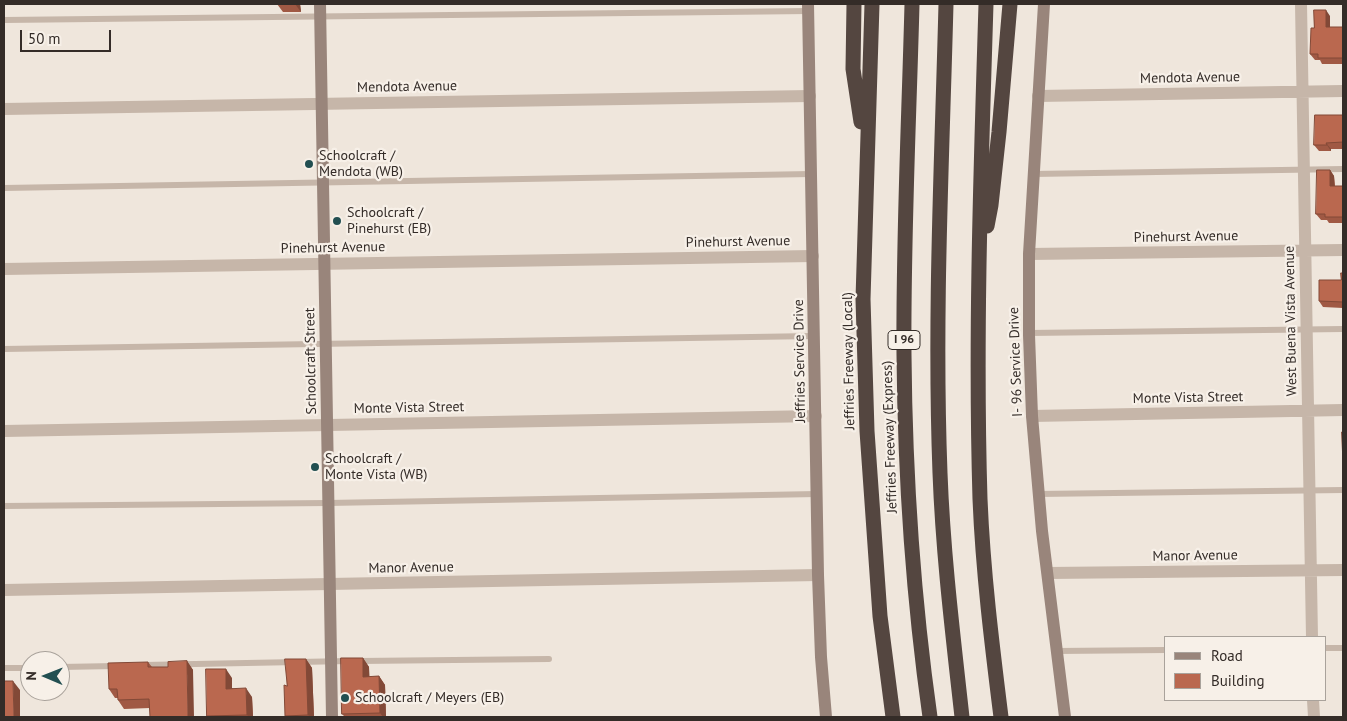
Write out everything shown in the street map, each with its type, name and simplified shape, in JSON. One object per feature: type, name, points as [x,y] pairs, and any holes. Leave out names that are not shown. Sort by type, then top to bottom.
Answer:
[{"type":"highway","points":[[854,4],[853,69],[866,162]]},
{"type":"highway","name":"Jeffries Freeway (Local)","points":[[872,4],[863,298],[866,431],[880,616],[893,717]]},
{"type":"highway","name":"Jeffries Freeway (Express)","points":[[912,4],[904,356],[908,499],[915,588],[930,717]]},
{"type":"highway","name":"I 96","points":[[946,4],[937,337],[940,464],[946,560],[962,717]]},
{"type":"highway","points":[[986,4],[979,262],[980,500],[991,636],[1001,717]]},
{"type":"highway","points":[[979,262],[991,205],[1010,4]]},
{"type":"street","name":"I- 96 Service Drive","points":[[1044,4],[1029,254],[1029,333],[1032,416],[1038,494],[1065,717]]},
{"type":"street","name":"West Buena Vista Avenue","points":[[1301,4],[1312,636]]},
{"type":"street","name":"Jeffries Service Drive","points":[[808,8],[818,576],[821,657],[826,717]]},
{"type":"street","name":"Schoolcraft Street","points":[[320,10],[332,717]]},
{"type":"street","name":"Mendota Avenue","points":[[1038,96],[1343,91]]},
{"type":"street","name":"Mendota Avenue","points":[[4,109],[810,96]]},
{"type":"street","name":"Pinehurst Avenue","points":[[1029,254],[1343,250]]},
{"type":"street","name":"Pinehurst Avenue","points":[[4,268],[813,256]]},
{"type":"street","name":"Monte Vista Street","points":[[1032,416],[1343,410]]},
{"type":"street","name":"Monte Vista Street","points":[[4,430],[816,416]]},
{"type":"street","name":"Manor Avenue","points":[[1048,574],[1343,570]]},
{"type":"street","name":"Manor Avenue","points":[[4,590],[818,576]]},
{"type":"street","points":[[1313,701],[1314,717]]},
{"type":"lane","points":[[4,20],[320,10],[808,8]]},
{"type":"lane","points":[[1033,174],[1343,169]]},
{"type":"lane","points":[[4,188],[811,174]]},
{"type":"lane","points":[[1029,333],[1343,329]]},
{"type":"lane","points":[[4,348],[814,336]]},
{"type":"lane","points":[[1038,494],[1343,490]]},
{"type":"lane","points":[[4,506],[328,503],[817,494]]},
{"type":"lane","points":[[1327,648],[1343,648]]},
{"type":"lane","points":[[1057,651],[1164,650]]},
{"type":"lane","points":[[139,665],[549,659]]},
{"type":"lane","points":[[70,667],[119,666]]},
{"type":"lane","points":[[4,668],[20,668]]},
{"type":"building","points":[[1314,10],[1326,10],[1326,27],[1343,27],[1343,58],[1318,58],[1318,54],[1310,54],[1311,28],[1314,28]]},
{"type":"building","points":[[1315,115],[1343,115],[1343,142],[1314,145]]},
{"type":"building","points":[[1317,170],[1330,170],[1330,186],[1343,186],[1343,217],[1325,217],[1325,214],[1316,214]]},
{"type":"building","points":[[1341,273],[1343,273],[1343,302],[1319,301],[1319,280],[1341,280]]},
{"type":"building","points":[[341,658],[363,658],[363,677],[379,676],[380,713],[342,714]]},
{"type":"building","points":[[285,659],[306,659],[308,715],[285,716],[284,685],[287,686]]},
{"type":"building","points":[[187,661],[188,717],[150,717],[149,699],[118,700],[117,689],[109,689],[108,663],[148,662],[148,667],[168,667],[168,662]]},
{"type":"building","points":[[206,669],[226,669],[226,689],[246,688],[247,715],[207,716]]},
{"type":"building","points":[[4,681],[13,681],[14,717],[4,717]]},
{"type":"place","name":"Schoolcraft / Mendota (WB)","points":[[309,164]]},
{"type":"place","name":"Schoolcraft / Pinehurst (EB)","points":[[337,221]]},
{"type":"place","name":"Schoolcraft / Monte Vista (WB)","points":[[315,467]]},
{"type":"place","name":"Schoolcraft / Meyers (EB)","points":[[345,698]]}]
